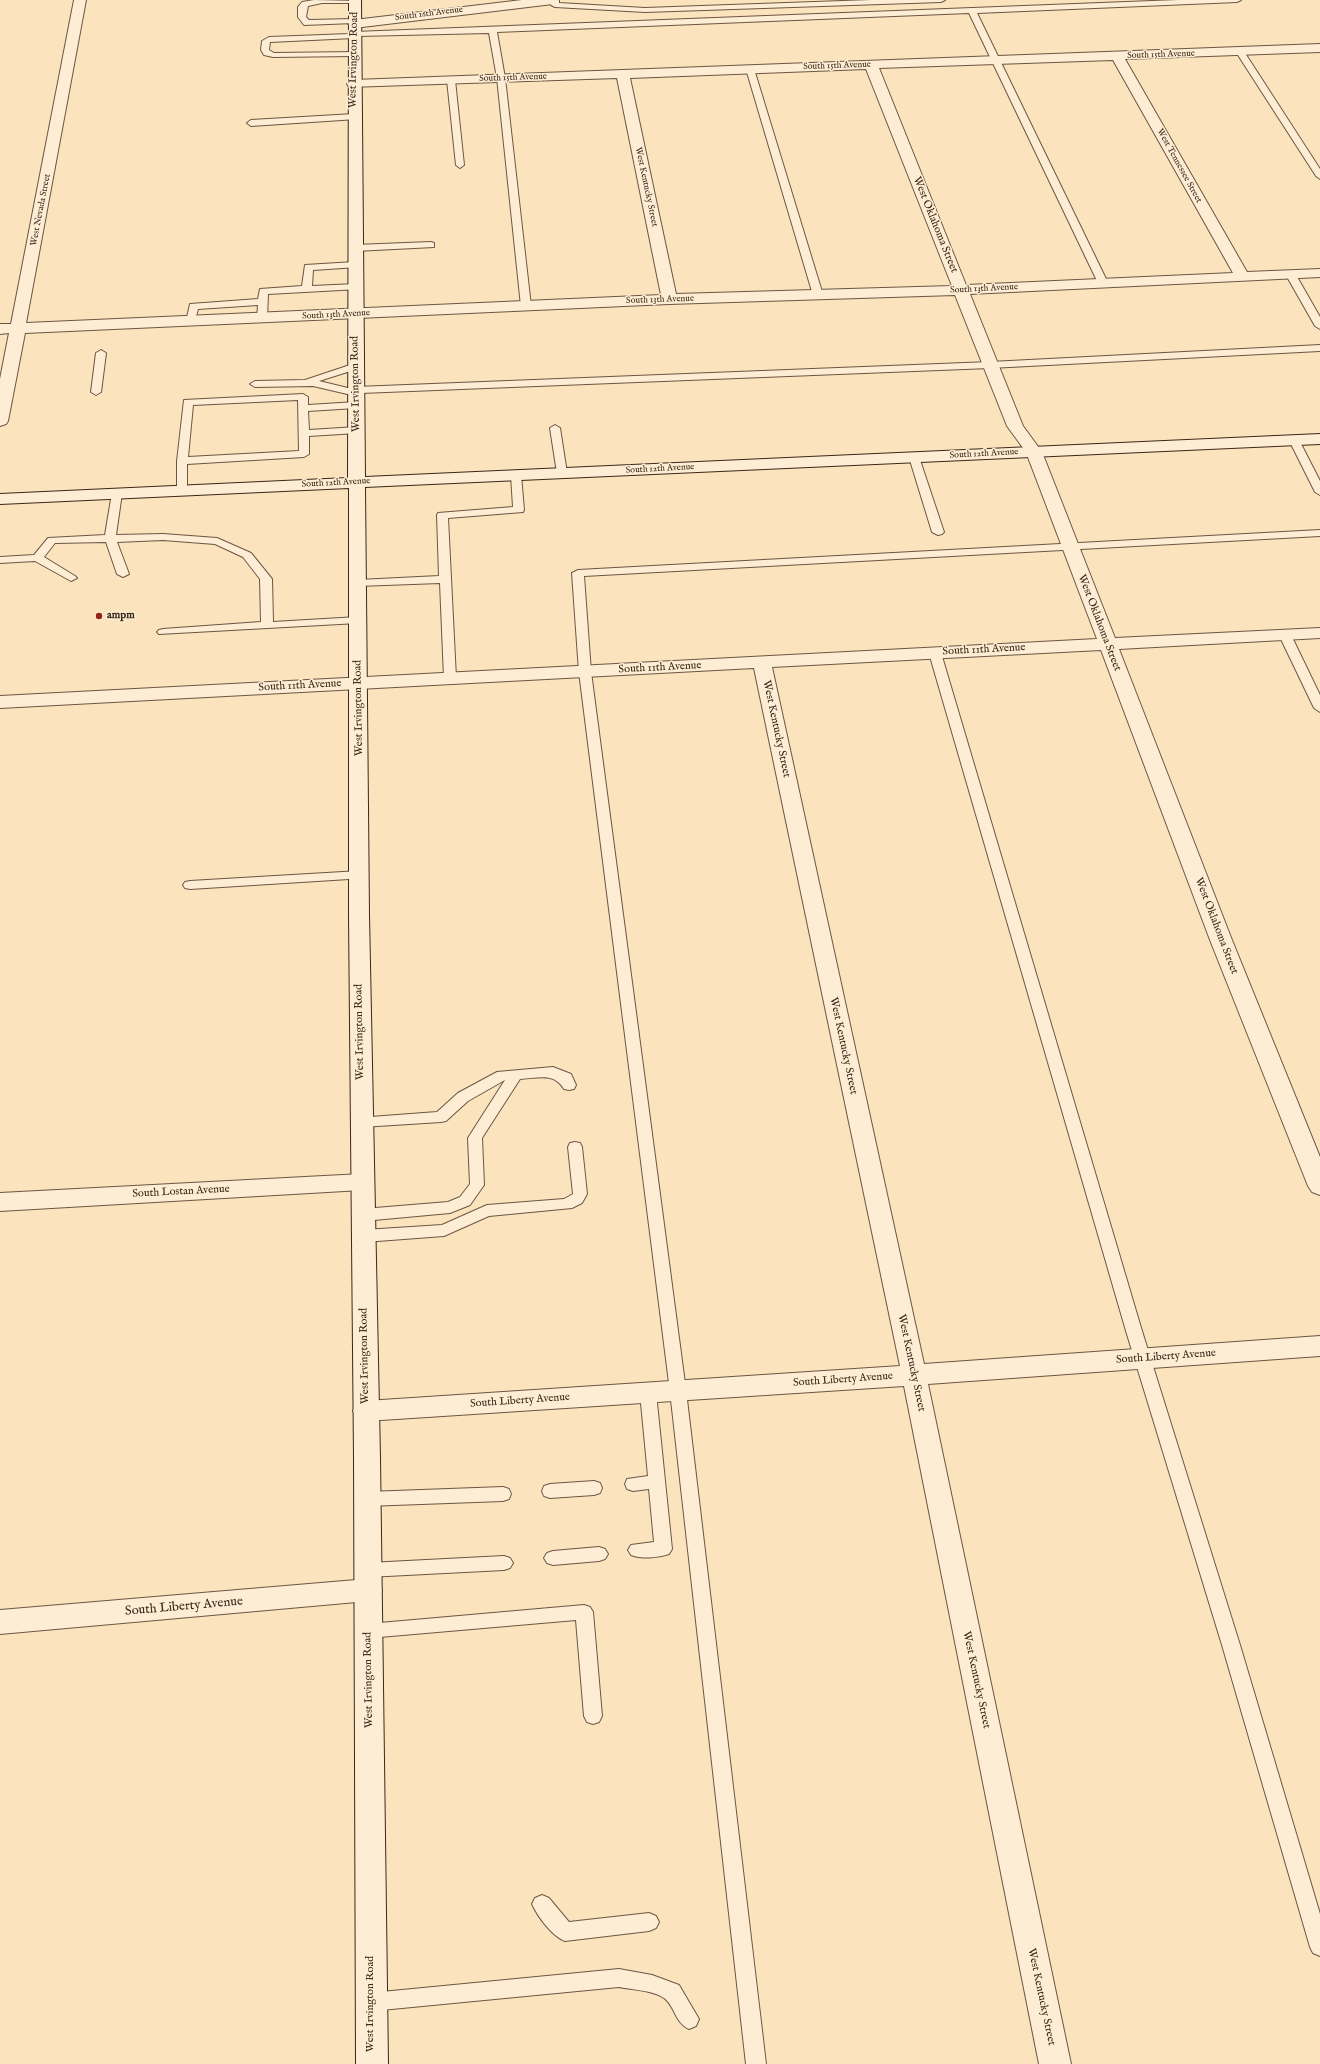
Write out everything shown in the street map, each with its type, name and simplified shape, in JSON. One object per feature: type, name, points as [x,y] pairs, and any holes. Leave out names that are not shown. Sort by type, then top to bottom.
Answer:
[{"type":"street","name":"West Nevada Street","points":[[0,421],[80,0]]},
{"type":"street","name":"South 16th Avenue","points":[[354,19],[470,0]]},
{"type":"street","name":"South 16th Avenue","points":[[354,19],[554,0]]},
{"type":"street","name":"West Irvington Road","points":[[354,19],[360,875],[359,915],[368,1580],[372,2064]]},
{"type":"street","name":"South 15th Avenue","points":[[354,84],[1320,48]]},
{"type":"street","name":"West Tennessee Street","points":[[1117,56],[1242,276]]},
{"type":"street","name":"West Oklahoma Street","points":[[871,65],[1015,426],[1034,452],[1221,940],[1320,1186]]},
{"type":"street","name":"West Kentucky Street","points":[[623,74],[669,299]]},
{"type":"street","name":"South 13th Avenue","points":[[0,329],[262,319],[355,313],[669,299],[961,290],[1320,273]]},
{"type":"street","name":"South 12th Avenue","points":[[0,499],[1320,439]]},
{"type":"street","name":"South 11th Avenue","points":[[0,702],[1320,633]]},
{"type":"street","name":"West Kentucky Street","points":[[762,662],[914,1375],[1055,2064]]},
{"type":"street","name":"South Lostan Avenue","points":[[0,1202],[362,1182]]},
{"type":"street","name":"South Liberty Avenue","points":[[366,1411],[914,1375],[1320,1346]]},
{"type":"street","name":"South Liberty Avenue","points":[[0,1622],[95,1615],[368,1580]]},
{"type":"lane","points":[[554,0],[555,5],[645,10],[941,0]]},
{"type":"lane","points":[[354,19],[322,1],[305,4],[302,7],[302,17],[307,23],[354,19],[493,30],[1237,0]]},
{"type":"lane","points":[[972,11],[1103,283]]},
{"type":"lane","points":[[354,19],[269,39],[266,41],[265,50],[267,53],[273,55],[354,54]]},
{"type":"lane","points":[[493,30],[501,78],[526,306]]},
{"type":"lane","points":[[1240,52],[1320,176]]},
{"type":"lane","points":[[750,69],[818,295]]},
{"type":"lane","points":[[451,80],[460,165]]},
{"type":"lane","points":[[251,123],[354,117]]},
{"type":"lane","points":[[355,248],[430,245]]},
{"type":"lane","points":[[307,289],[308,267],[355,265]]},
{"type":"lane","points":[[1291,275],[1320,326]]},
{"type":"lane","points":[[262,319],[263,291],[356,287]]},
{"type":"lane","points":[[192,322],[193,306],[263,302]]},
{"type":"lane","points":[[304,408],[356,396],[1320,348]]},
{"type":"lane","points":[[96,392],[101,353]]},
{"type":"lane","points":[[1290,357],[1320,356]]},
{"type":"lane","points":[[301,382],[356,366]]},
{"type":"lane","points":[[255,384],[301,382],[313,383],[356,396]]},
{"type":"lane","points":[[182,461],[304,454],[304,397],[188,402],[182,461],[182,490]]},
{"type":"lane","points":[[555,428],[562,473]]},
{"type":"lane","points":[[304,433],[357,430]]},
{"type":"lane","points":[[1294,440],[1320,492]]},
{"type":"lane","points":[[914,457],[938,532]]},
{"type":"lane","points":[[450,678],[442,515],[519,510],[516,475]]},
{"type":"lane","points":[[117,493],[110,538],[123,574]]},
{"type":"lane","points":[[756,2064],[678,1391],[585,672],[578,573],[1320,533]]},
{"type":"lane","points":[[37,558],[52,540],[162,537],[217,541],[246,556],[266,579],[267,626]]},
{"type":"lane","points":[[0,560],[37,558],[71,578]]},
{"type":"lane","points":[[358,584],[445,579]]},
{"type":"lane","points":[[163,632],[358,620]]},
{"type":"lane","points":[[1285,635],[1320,708]]},
{"type":"lane","points":[[935,653],[1142,1359],[1231,1645],[1320,1947]]},
{"type":"lane","points":[[190,885],[360,875]]},
{"type":"lane","points":[[362,1122],[441,1117],[463,1097],[502,1075],[553,1072],[566,1078],[569,1085]]},
{"type":"lane","points":[[363,1226],[450,1207],[464,1201],[477,1185],[475,1138],[516,1074]]},
{"type":"lane","points":[[363,1226],[444,1230],[487,1211],[567,1204],[577,1199],[580,1194],[575,1147]]},
{"type":"lane","points":[[637,1550],[663,1549],[648,1393]]},
{"type":"lane","points":[[633,1484],[657,1482]]},
{"type":"lane","points":[[550,1491],[594,1488]]},
{"type":"lane","points":[[367,1499],[503,1494]]},
{"type":"lane","points":[[553,1558],[599,1554]]},
{"type":"lane","points":[[368,1580],[504,1563]]},
{"type":"lane","points":[[368,1631],[584,1612],[593,1716]]},
{"type":"lane","points":[[542,1904],[565,1932],[649,1922]]},
{"type":"lane","points":[[371,2002],[619,1978],[652,1984],[672,1992],[689,2019]]},
{"type":"place","name":"ampm","points":[[99,616]]}]
